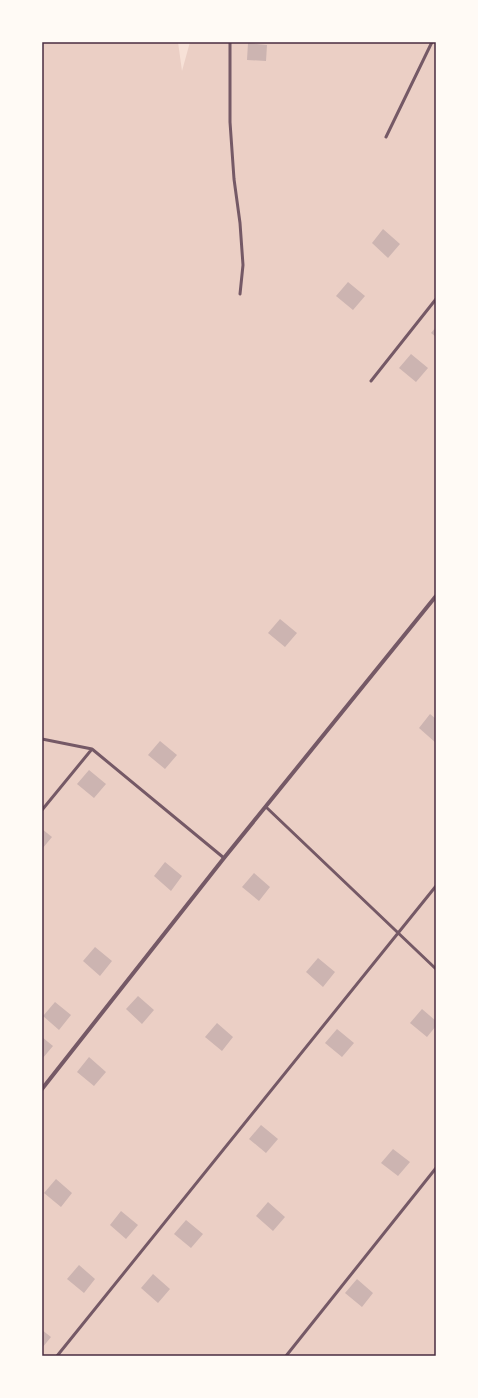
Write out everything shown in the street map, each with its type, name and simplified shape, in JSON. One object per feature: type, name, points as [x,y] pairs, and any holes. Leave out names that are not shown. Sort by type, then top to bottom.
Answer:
[{"type":"street","points":[[42,1089],[224,858],[436,596]]},
{"type":"lane","points":[[230,42],[230,122],[243,265],[240,294]]},
{"type":"lane","points":[[386,137],[432,42]]},
{"type":"lane","points":[[371,380],[436,299]]},
{"type":"lane","points":[[42,739],[92,749],[224,858]]},
{"type":"lane","points":[[42,810],[92,749]]},
{"type":"lane","points":[[266,807],[436,970]]},
{"type":"lane","points":[[57,1356],[436,886]]},
{"type":"lane","points":[[286,1356],[436,1168]]},
{"type":"shaded area","points":[[42,42],[178,42],[182,71],[190,42],[436,42],[436,1356],[42,1356]]},
{"type":"building","points":[[248,43],[267,45],[266,61],[247,60]]},
{"type":"building","points":[[383,229],[400,244],[388,258],[372,243]]},
{"type":"building","points":[[348,282],[365,296],[353,310],[336,296]]},
{"type":"building","points":[[436,327],[436,337],[431,333]]},
{"type":"building","points":[[411,354],[428,368],[416,382],[399,368]]},
{"type":"building","points":[[280,619],[297,633],[285,647],[268,633]]},
{"type":"building","points":[[430,714],[436,719],[436,743],[419,728]]},
{"type":"building","points":[[160,741],[177,755],[165,769],[148,755]]},
{"type":"building","points":[[89,770],[106,784],[94,798],[77,784]]},
{"type":"building","points":[[42,829],[52,837],[42,849]]},
{"type":"building","points":[[165,862],[182,876],[171,891],[154,876]]},
{"type":"building","points":[[254,873],[270,887],[259,901],[242,887]]},
{"type":"building","points":[[95,947],[112,961],[100,976],[83,961]]},
{"type":"building","points":[[318,958],[335,972],[323,987],[306,972]]},
{"type":"building","points":[[138,996],[154,1010],[142,1024],[126,1009]]},
{"type":"building","points":[[55,1002],[71,1015],[59,1030],[43,1016]]},
{"type":"building","points":[[422,1009],[436,1021],[436,1026],[427,1037],[410,1023]]},
{"type":"building","points":[[217,1023],[233,1037],[222,1051],[205,1037]]},
{"type":"building","points":[[337,1029],[354,1043],[342,1057],[325,1043]]},
{"type":"building","points":[[42,1037],[53,1046],[42,1059]]},
{"type":"building","points":[[89,1057],[106,1072],[94,1086],[77,1072]]},
{"type":"building","points":[[261,1125],[278,1139],[266,1153],[249,1139]]},
{"type":"building","points":[[393,1149],[410,1162],[398,1176],[381,1163]]},
{"type":"building","points":[[56,1179],[72,1193],[61,1207],[44,1193]]},
{"type":"building","points":[[268,1202],[285,1217],[273,1231],[256,1216]]},
{"type":"building","points":[[121,1211],[138,1225],[126,1239],[110,1225]]},
{"type":"building","points":[[186,1220],[203,1234],[191,1248],[174,1234]]},
{"type":"building","points":[[79,1265],[95,1279],[84,1293],[67,1279]]},
{"type":"building","points":[[153,1274],[170,1289],[158,1303],[141,1288]]},
{"type":"building","points":[[357,1279],[373,1293],[362,1307],[345,1293]]},
{"type":"building","points":[[42,1330],[51,1337],[42,1348]]}]
